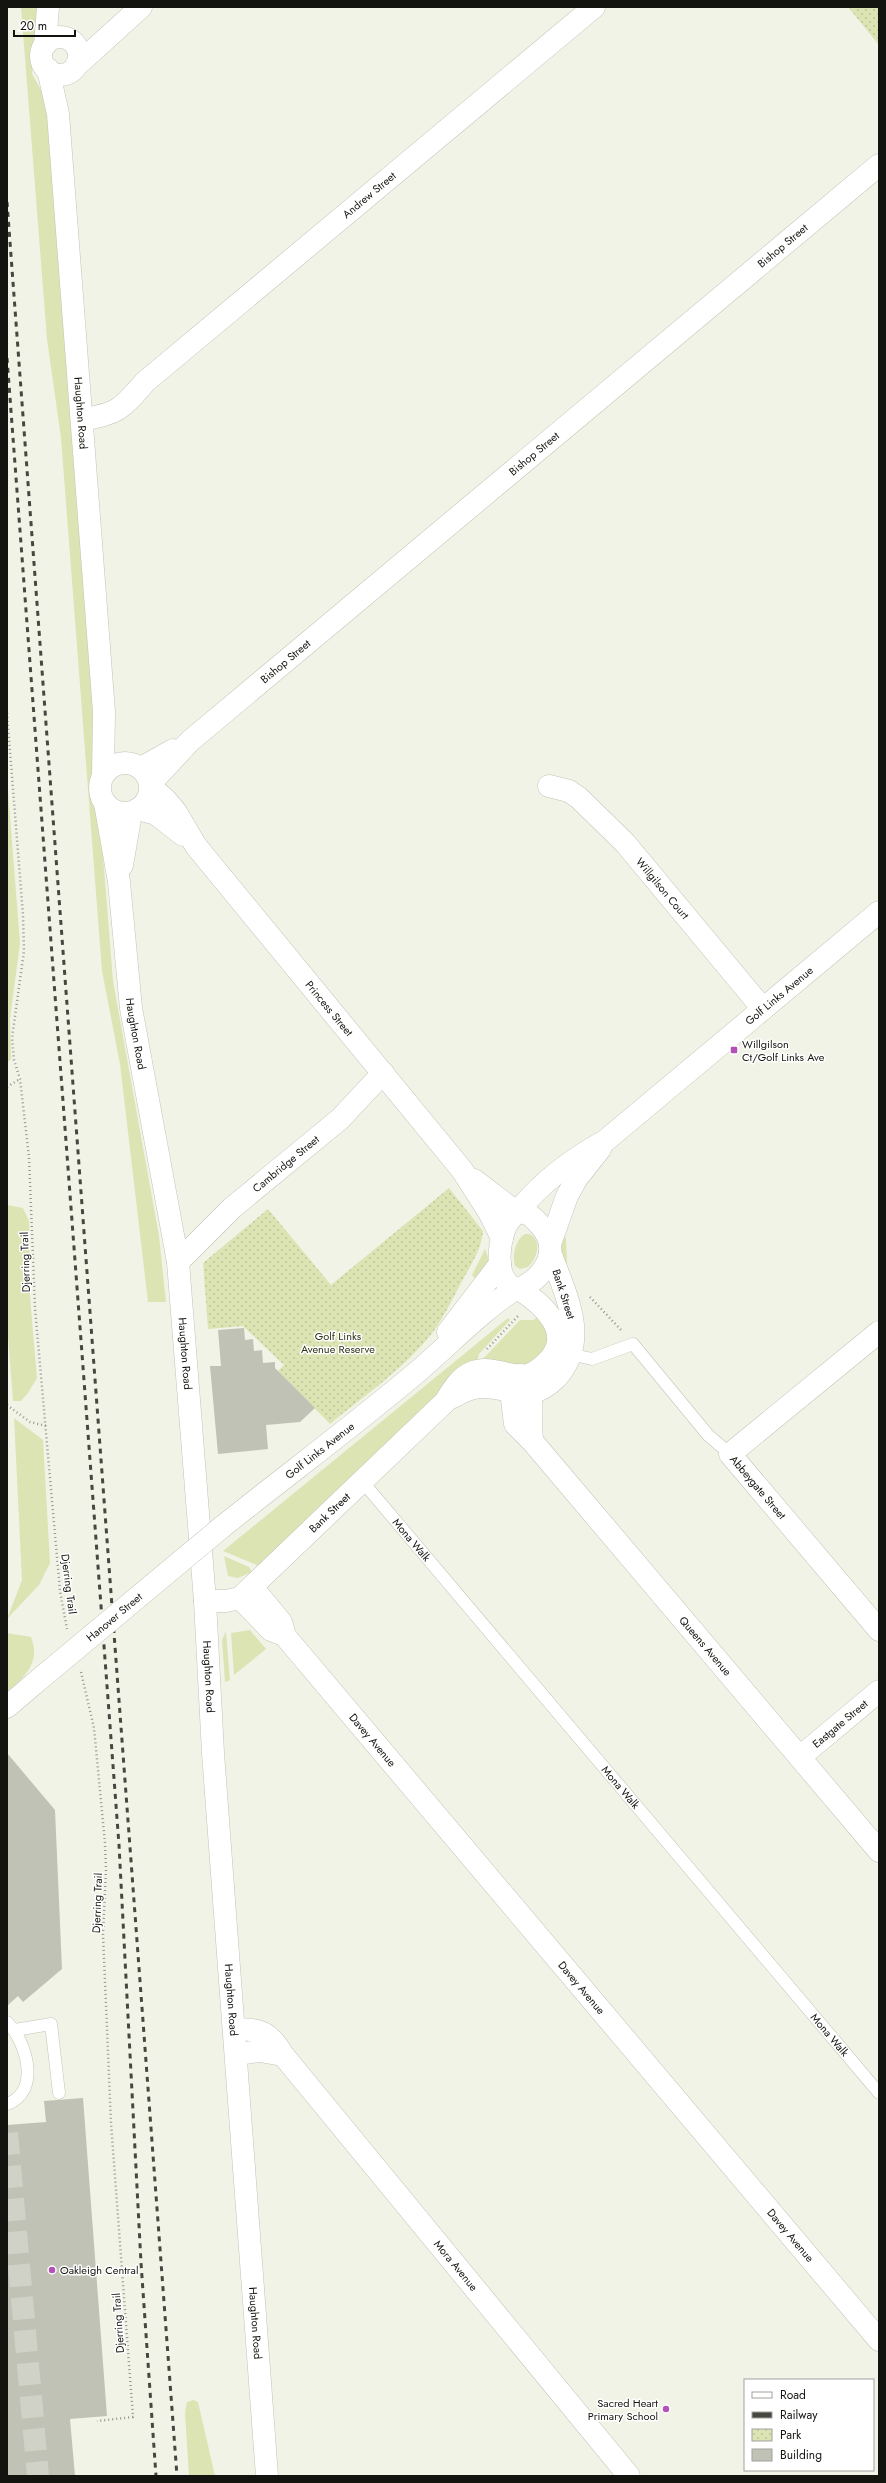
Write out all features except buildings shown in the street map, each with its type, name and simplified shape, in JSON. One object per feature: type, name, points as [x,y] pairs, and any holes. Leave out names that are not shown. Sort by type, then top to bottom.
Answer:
[{"type":"street","points":[[48,7],[45,45],[42,60],[67,58],[116,29],[142,7]]},
{"type":"street","points":[[54,7],[67,58]]},
{"type":"street","name":"Andrew Street","points":[[81,412],[115,413],[128,402],[145,382],[594,7]]},
{"type":"street","name":"Haughton Road","points":[[67,58],[58,114],[104,712],[103,775]]},
{"type":"street","name":"Bishop Street","points":[[143,775],[190,741],[879,165]]},
{"type":"street","name":"Haughton Road","points":[[104,712],[143,775]]},
{"type":"street","points":[[114,764],[143,775],[145,804],[135,811],[117,812],[105,803],[100,789],[103,775],[114,764]]},
{"type":"street","name":"Princess Street","points":[[143,775],[172,807],[196,846],[462,1170],[489,1212],[502,1238]]},
{"type":"street","name":"Willgilson Court","points":[[549,786],[569,791],[580,798],[620,838],[763,1009]]},
{"type":"street","name":"Haughton Road","points":[[105,803],[119,882],[131,1008],[178,1262],[205,1601],[213,1753],[267,2476]]},
{"type":"street","name":"Haughton Road","points":[[119,882],[135,811]]},
{"type":"street","name":"Princess Street","points":[[135,811],[156,814],[196,846]]},
{"type":"street","name":"Golf Links Avenue","points":[[517,1212],[525,1202],[575,1157],[605,1141],[879,912]]},
{"type":"street","name":"Cambridge Street","points":[[178,1262],[232,1208],[388,1080]]},
{"type":"street","name":"Golf Links Avenue","points":[[550,1248],[562,1209],[577,1178],[605,1141]]},
{"type":"street","name":"Princess Street","points":[[462,1170],[517,1212]]},
{"type":"street","name":"Cambridge Street","points":[[174,1236],[196,1228],[232,1208]]},
{"type":"street","points":[[517,1212],[530,1215],[547,1234],[550,1248],[542,1273],[532,1283],[517,1289],[509,1286],[503,1279],[500,1264],[502,1238],[506,1226],[517,1212]]},
{"type":"street","name":"Bank Street","points":[[550,1248],[574,1323],[575,1340],[564,1352]]},
{"type":"street","name":"Golf Links Avenue","points":[[417,1372],[500,1264]]},
{"type":"street","name":"Golf Links Avenue","points":[[222,1527],[324,1448],[417,1372],[491,1305],[517,1289]]},
{"type":"street","name":"Bank Street","points":[[246,1592],[445,1402],[477,1386],[553,1381],[563,1371],[564,1352],[553,1319],[540,1304],[517,1289]]},
{"type":"street","name":"Abbeygate Street","points":[[879,1332],[730,1454],[879,1630]]},
{"type":"street","name":"Queens Avenue","points":[[523,1384],[515,1424],[532,1441],[879,1851]]},
{"type":"street","name":"Hanover Street","points":[[7,1707],[222,1527]]},
{"type":"street","points":[[205,1601],[226,1601],[246,1592]]},
{"type":"street","name":"Davey Avenue","points":[[246,1592],[281,1622],[285,1636],[879,2340]]},
{"type":"street","name":"Eastgate Street","points":[[800,1757],[879,1691]]},
{"type":"street","name":"Mora Avenue","points":[[234,2029],[255,2030],[266,2034],[273,2039],[283,2055],[629,2476]]},
{"type":"street","points":[[236,2054],[260,2051],[283,2055]]},
{"type":"lane","points":[[564,1352],[592,1359],[632,1344],[708,1436],[730,1454]]},
{"type":"lane","name":"Mona Walk","points":[[362,1482],[879,2093]]},
{"type":"lane","points":[[7,2104],[23,2094],[28,2084],[26,2068],[11,2026],[51,2024],[59,2093]]},
{"type":"path","name":"Djerring Trail","points":[[7,713],[23,915],[24,951],[12,1038],[14,1060],[20,1079],[29,1157],[35,1308],[47,1426],[60,1590],[68,1631]]},
{"type":"path","points":[[7,1087],[20,1079]]},
{"type":"path","points":[[587,1294],[599,1305],[632,1344]]},
{"type":"path","points":[[484,1353],[518,1316]]},
{"type":"path","points":[[7,1406],[30,1422],[47,1426]]},
{"type":"path","name":"Djerring Trail","points":[[80,1670],[94,1728],[105,1843],[106,1870],[103,1934],[111,2123],[133,2417],[97,2420]]},
{"type":"green space","points":[[21,7],[41,7],[32,74],[49,104],[87,602],[96,772],[93,785],[103,817],[103,856],[113,981],[159,1236],[166,1302],[148,1302],[120,1064],[102,971],[61,438],[47,339]]},
{"type":"green space","points":[[848,7],[879,7],[879,45]]},
{"type":"green space","points":[[7,778],[20,943],[10,1019],[11,1059],[7,1063]]},
{"type":"green space","name":"Golf Links Avenue Reserve","points":[[449,1188],[483,1231],[475,1257],[441,1320],[422,1345],[384,1381],[330,1424],[278,1371],[284,1365],[243,1326],[208,1329],[203,1263],[268,1209],[331,1285]]},
{"type":"green space","points":[[7,1205],[23,1208],[29,1221],[30,1297],[37,1378],[21,1401],[13,1401],[7,1323]]},
{"type":"green space","points":[[525,1234],[529,1234],[536,1241],[537,1250],[531,1264],[528,1267],[520,1269],[515,1266],[514,1253],[519,1240]]},
{"type":"green space","points":[[563,1235],[566,1238],[567,1265],[561,1251]]},
{"type":"green space","points":[[485,1249],[491,1265],[478,1282],[472,1275]]},
{"type":"green space","points":[[540,1316],[550,1333],[543,1356],[522,1366],[482,1360],[520,1320],[533,1320]]},
{"type":"green space","points":[[508,1318],[510,1320],[479,1354],[477,1362],[259,1566],[223,1551]]},
{"type":"green space","points":[[14,1418],[43,1440],[50,1563],[39,1585],[7,1619],[22,1580]]},
{"type":"green space","points":[[224,1556],[249,1567],[252,1572],[238,1578],[228,1576]]},
{"type":"green space","points":[[250,1630],[266,1649],[234,1675],[231,1633]]},
{"type":"green space","points":[[226,1631],[230,1680],[225,1682],[222,1640]]},
{"type":"green space","points":[[7,1633],[31,1637],[34,1646],[34,1654],[33,1662],[30,1668],[20,1681],[7,1693]]},
{"type":"green space","points":[[193,2400],[198,2402],[215,2476],[189,2476],[185,2413],[187,2402]]},
{"type":"tunnel","points":[[7,2133],[38,2476]]},
{"type":"railway","points":[[7,202],[177,2476]]},
{"type":"railway","points":[[7,358],[119,1845],[141,2263],[156,2476]]},
{"type":"place","name":"Willgilson Ct/Golf Links Ave","points":[[734,1050]]},
{"type":"place","name":"Oakleigh Central","points":[[52,2270]]},
{"type":"place","name":"Sacred Heart Primary School","points":[[666,2409]]}]
